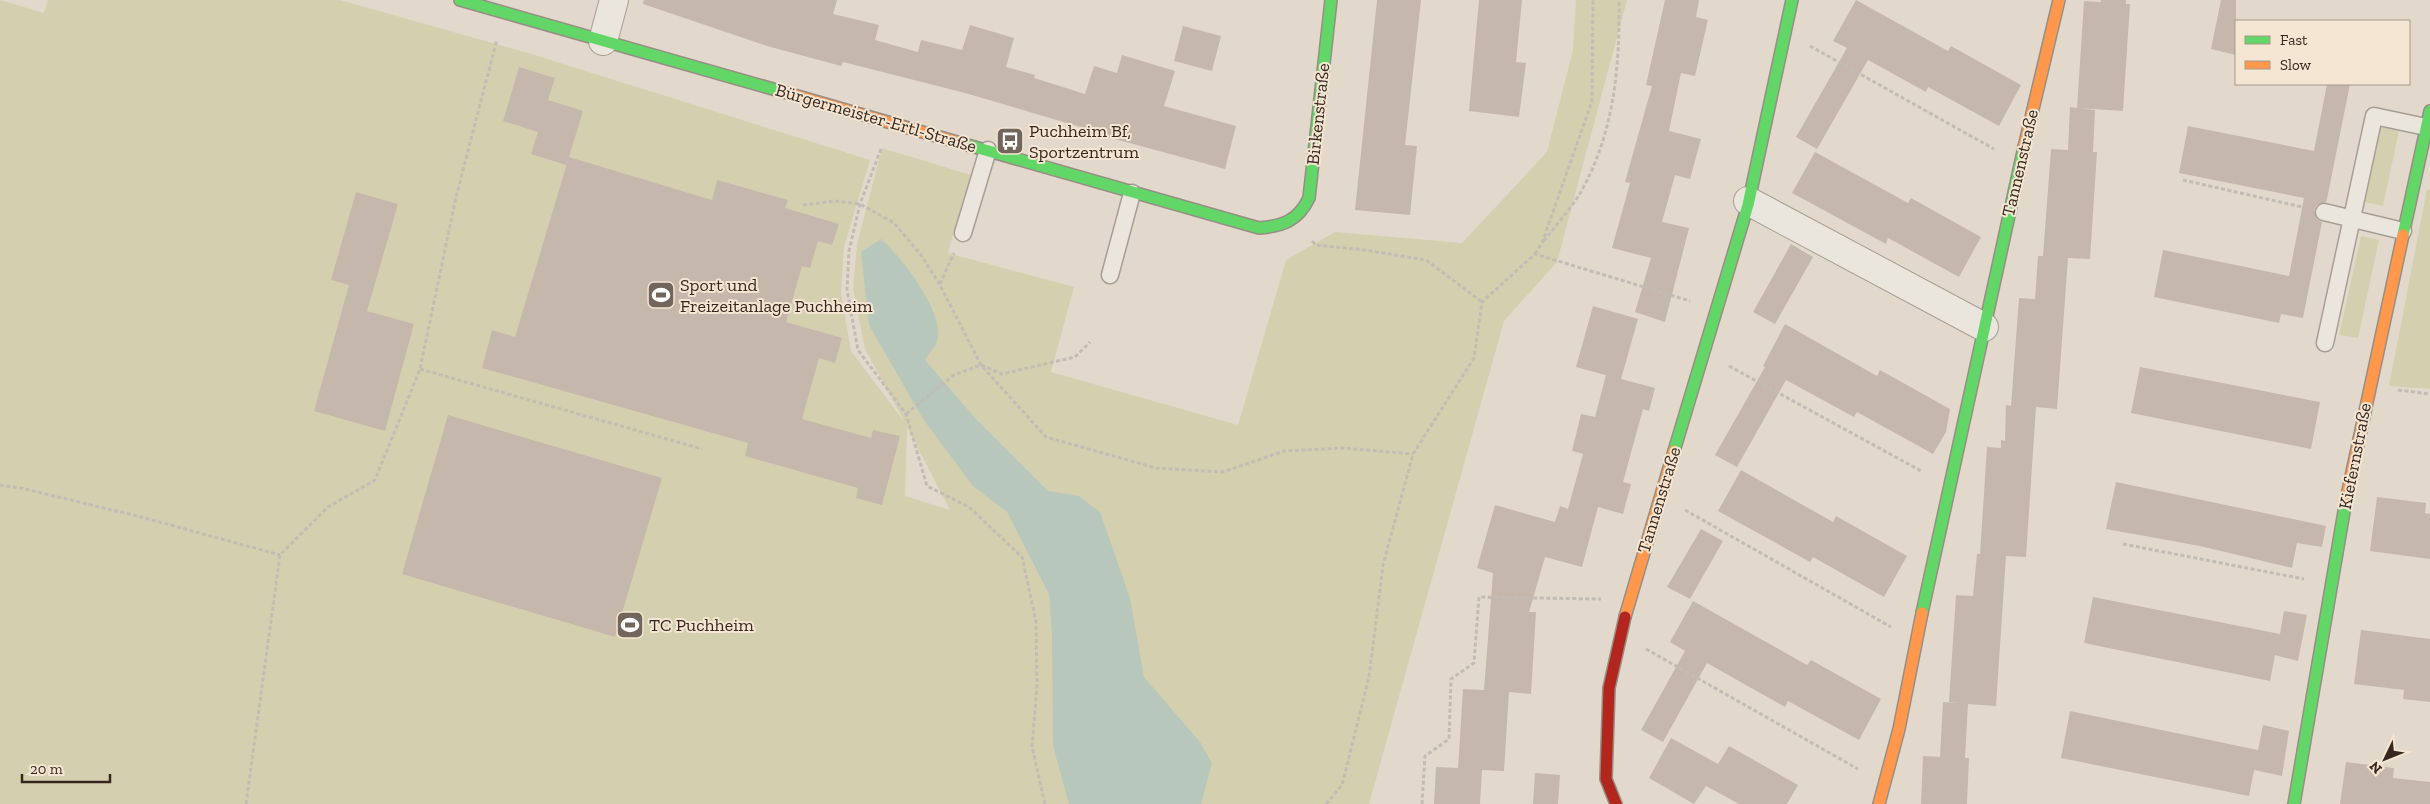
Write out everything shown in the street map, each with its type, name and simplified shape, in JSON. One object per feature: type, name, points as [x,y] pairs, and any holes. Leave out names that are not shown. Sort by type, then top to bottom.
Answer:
[{"type":"street","name":"Bürgermeister-Ertl-Straße","points":[[460,0],[1259,228],[1279,227],[1291,222]]},
{"type":"street","points":[[603,41],[614,0]]},
{"type":"street","name":"Birkenstraße","points":[[1291,222],[1303,212],[1309,198],[1331,0]]},
{"type":"street","name":"Tannenstraße","points":[[1616,804],[1606,779],[1609,688],[1620,634],[1702,351],[1748,201],[1792,0]]},
{"type":"street","name":"Tannenstraße","points":[[1879,804],[1886,785],[2020,163],[2059,0]]},
{"type":"street","name":"Kiefernstraße","points":[[2294,804],[2352,466],[2430,110]]},
{"type":"street","points":[[1748,201],[1984,327]]},
{"type":"lane","points":[[2325,343],[2374,116],[2426,128]]},
{"type":"lane","points":[[963,233],[988,150]]},
{"type":"lane","points":[[1110,275],[1132,193]]},
{"type":"lane","points":[[2324,212],[2403,231]]},
{"type":"lane","points":[[1603,804],[1606,779]]},
{"type":"path","points":[[1542,243],[1592,100],[1593,0]]},
{"type":"path","points":[[1326,804],[1342,785],[1369,677],[1383,565],[1413,454],[1474,358],[1482,302],[1534,254],[1579,195],[1604,144],[1617,79],[1619,0]]},
{"type":"path","points":[[246,804],[280,555],[328,507],[375,480],[420,369],[456,197],[503,12]]},
{"type":"path","points":[[1785,32],[2020,163]]},
{"type":"path","points":[[888,122],[880,152],[860,204],[849,251],[847,290],[858,350],[906,414],[927,486],[969,508],[1022,557],[1036,621],[1037,686],[1032,747],[1045,804]]},
{"type":"path","points":[[2183,180],[2301,207]]},
{"type":"path","points":[[803,206],[834,201],[860,204],[894,223],[920,254],[940,285],[982,364],[1046,438],[1156,468],[1223,472],[1284,451],[1343,448],[1413,454]]},
{"type":"path","points":[[1291,222],[1316,245],[1365,250],[1426,260],[1482,302]]},
{"type":"path","points":[[940,285],[963,233]]},
{"type":"path","points":[[1534,254],[1716,308]]},
{"type":"path","points":[[906,414],[954,375],[982,364],[1002,374],[1075,356],[1090,342]]},
{"type":"path","points":[[1702,351],[1949,486]]},
{"type":"path","points":[[420,369],[702,450]]},
{"type":"path","points":[[0,485],[21,488],[145,518],[280,555]]},
{"type":"path","points":[[1660,497],[1916,641]]},
{"type":"path","points":[[2123,544],[2331,585]]},
{"type":"path","points":[[1422,804],[1425,756],[1449,739],[1451,679],[1474,663],[1479,597],[1630,599]]},
{"type":"path","points":[[1620,634],[1886,785]]},
{"type":"shaded area","points":[[0,0],[44,13],[48,0],[340,0],[528,53],[870,160],[844,247],[841,293],[851,351],[904,421],[865,349],[853,290],[857,244],[882,148],[971,175],[948,253],[1074,287],[1051,372],[1238,425],[1286,260],[1335,232],[1462,243],[1547,152],[1573,50],[1576,0],[1627,0],[1557,262],[1504,321],[1369,804],[0,804]],"holes":[[[907,427],[950,510],[905,496]]]},
{"type":"shaded area","points":[[2381,127],[2399,131],[2383,206],[2364,202]]},
{"type":"shaded area","points":[[2427,189],[2430,190],[2430,389],[2389,386]]},
{"type":"shaded area","points":[[2361,236],[2379,240],[2358,338],[2339,335]]},
{"type":"shaded area","points":[[881,239],[911,273],[930,303],[936,319],[938,332],[936,344],[925,360],[976,419],[1048,491],[1079,496],[1100,512],[1130,598],[1144,677],[1200,742],[1212,763],[1201,804],[1069,804],[1053,746],[1052,634],[1049,594],[1007,512],[973,486],[923,419],[869,325],[861,252]]},
{"type":"building","points":[[644,0],[837,0],[833,14],[879,25],[875,40],[918,52],[921,40],[962,50],[970,25],[1014,38],[1006,67],[1035,75],[1034,78],[1085,94],[1094,66],[1117,73],[1122,55],[1175,71],[1164,106],[1236,126],[1225,169],[1093,133],[1094,131],[965,93],[843,62],[841,66],[767,46],[643,4]]},
{"type":"building","points":[[1377,0],[1421,0],[1405,145],[1417,146],[1410,215],[1355,210]]},
{"type":"building","points":[[1479,0],[1522,0],[1516,62],[1526,63],[1519,117],[1469,111]]},
{"type":"building","points":[[1665,0],[1699,0],[1696,17],[1708,20],[1695,76],[1681,73],[1669,131],[1701,139],[1690,179],[1675,175],[1662,222],[1689,228],[1665,322],[1635,312],[1651,258],[1612,248],[1630,183],[1625,182],[1652,86],[1646,85]]},
{"type":"building","points":[[1856,0],[1948,51],[1951,46],[2021,85],[1999,126],[1928,87],[1926,92],[1868,60],[1817,149],[1796,137],[1847,48],[1833,41]]},
{"type":"building","points":[[2101,0],[2126,0],[2126,4],[2130,4],[2123,111],[2077,108],[2084,1],[2101,2]]},
{"type":"building","points":[[2221,0],[2236,0],[2235,55],[2211,49]]},
{"type":"building","points":[[1183,26],[1221,36],[1212,71],[1174,61]]},
{"type":"building","name":"Sport und Freizeitanlage Puchheim","points":[[519,67],[555,78],[548,100],[583,111],[569,157],[712,200],[717,180],[788,200],[785,208],[839,224],[832,245],[818,241],[810,268],[802,266],[786,322],[842,338],[835,363],[819,358],[802,419],[871,438],[873,430],[900,436],[882,505],[856,498],[858,488],[745,456],[748,443],[482,368],[492,330],[515,337],[568,160],[566,165],[531,154],[538,132],[503,121]]},
{"type":"building","points":[[2327,85],[2350,85],[2327,199],[2326,202],[2317,205],[2314,210],[2317,219],[2322,222],[2303,318],[2281,314],[2279,323],[2154,297],[2163,250],[2289,276],[2304,198],[2179,173],[2188,126],[2314,151]]},
{"type":"building","points":[[2070,107],[2095,110],[2093,152],[2097,152],[2090,259],[2068,258],[2057,409],[2036,407],[2026,557],[2006,556],[1996,706],[1968,704],[1965,758],[1969,758],[1967,804],[1921,804],[1923,756],[1940,757],[1943,702],[1959,703],[1949,702],[1956,595],[1973,596],[1977,554],[1980,554],[1987,447],[2001,448],[2001,440],[2005,441],[2006,405],[2011,406],[2019,298],[2035,299],[2038,256],[2043,256],[2051,149],[2068,150]]},
{"type":"building","points":[[1815,152],[1908,203],[1911,198],[1981,237],[1959,277],[1888,238],[1886,244],[1792,193]]},
{"type":"building","points":[[356,192],[398,204],[367,311],[414,324],[385,431],[314,411],[349,285],[331,280]]},
{"type":"building","points":[[1791,244],[1813,257],[1775,324],[1753,312]]},
{"type":"building","points":[[1593,306],[1638,319],[1621,379],[1655,388],[1649,411],[1643,409],[1623,482],[1631,484],[1623,514],[1598,507],[1582,567],[1545,557],[1529,612],[1536,612],[1531,694],[1509,692],[1504,771],[1482,770],[1480,804],[1434,804],[1436,767],[1458,768],[1463,689],[1484,690],[1493,573],[1477,568],[1495,505],[1555,522],[1560,506],[1568,509],[1583,454],[1572,451],[1581,414],[1595,417],[1606,375],[1576,367]]},
{"type":"building","points":[[1785,324],[1877,376],[1880,370],[1950,409],[1946,432],[1933,454],[1857,412],[1854,417],[1786,380],[1737,467],[1715,455],[1765,367],[1763,366]]},
{"type":"building","points":[[2140,367],[2320,402],[2311,449],[2131,413]]},
{"type":"building","points":[[448,415],[662,478],[615,637],[402,574]]},
{"type":"building","points":[[1741,470],[1833,522],[1836,516],[1907,556],[1884,597],[1813,557],[1810,562],[1718,511]]},
{"type":"building","points":[[2116,482],[2326,526],[2322,547],[2297,543],[2292,568],[2200,546],[2106,529]]},
{"type":"building","points":[[2377,497],[2426,503],[2425,513],[2430,514],[2430,559],[2370,551]]},
{"type":"building","points":[[1701,529],[1723,541],[1690,599],[1667,587]]},
{"type":"building","points":[[2093,597],[2280,634],[2284,611],[2307,615],[2298,661],[2275,655],[2270,681],[2084,643]]},
{"type":"building","points":[[1693,601],[1807,665],[1811,660],[1881,699],[1859,740],[1788,701],[1785,707],[1707,663],[1663,742],[1641,730],[1685,651],[1670,642]]},
{"type":"building","points":[[2361,630],[2430,639],[2430,702],[2403,699],[2404,690],[2354,684]]},
{"type":"building","points":[[2070,711],[2258,750],[2249,796],[2061,758]]},
{"type":"building","points":[[2263,725],[2289,731],[2282,776],[2254,770]]},
{"type":"building","points":[[1671,738],[1718,764],[1729,746],[1798,785],[1787,804],[1739,804],[1706,786],[1694,804],[1649,778]]},
{"type":"building","points":[[2346,762],[2394,768],[2393,778],[2430,782],[2430,804],[2340,804]]},
{"type":"building","points":[[1535,773],[1560,775],[1558,804],[1533,804]]},
{"type":"traffic: fast","points":[[460,0],[794,95]]},
{"type":"traffic: fast","points":[[957,142],[1259,228],[1282,224],[1295,217],[1305,206],[1309,198],[1331,0]]},
{"type":"traffic: fast","points":[[1674,451],[1748,205],[1792,0]]},
{"type":"traffic: fast","points":[[2403,235],[2430,111]]},
{"type":"traffic: fast","points":[[1922,613],[2024,147]]},
{"type":"traffic: fast","points":[[2294,804],[2346,500]]},
{"type":"traffic: slow","points":[[2024,147],[2059,0]]},
{"type":"traffic: slow","points":[[794,95],[957,142]]},
{"type":"traffic: slow","points":[[2346,500],[2403,235]]},
{"type":"traffic: slow","points":[[1625,617],[1674,451]]},
{"type":"traffic: slow","points":[[1879,804],[1899,729],[1922,613]]},
{"type":"traffic: jam","points":[[1616,804],[1606,779],[1609,688],[1625,617]]},
{"type":"place","name":"Puchheim Bf, Sportzentrum","points":[[1010,141]]},
{"type":"place","name":"Sport und Freizeitanlage Puchheim","points":[[661,295]]},
{"type":"place","name":"TC Puchheim","points":[[630,625]]}]
